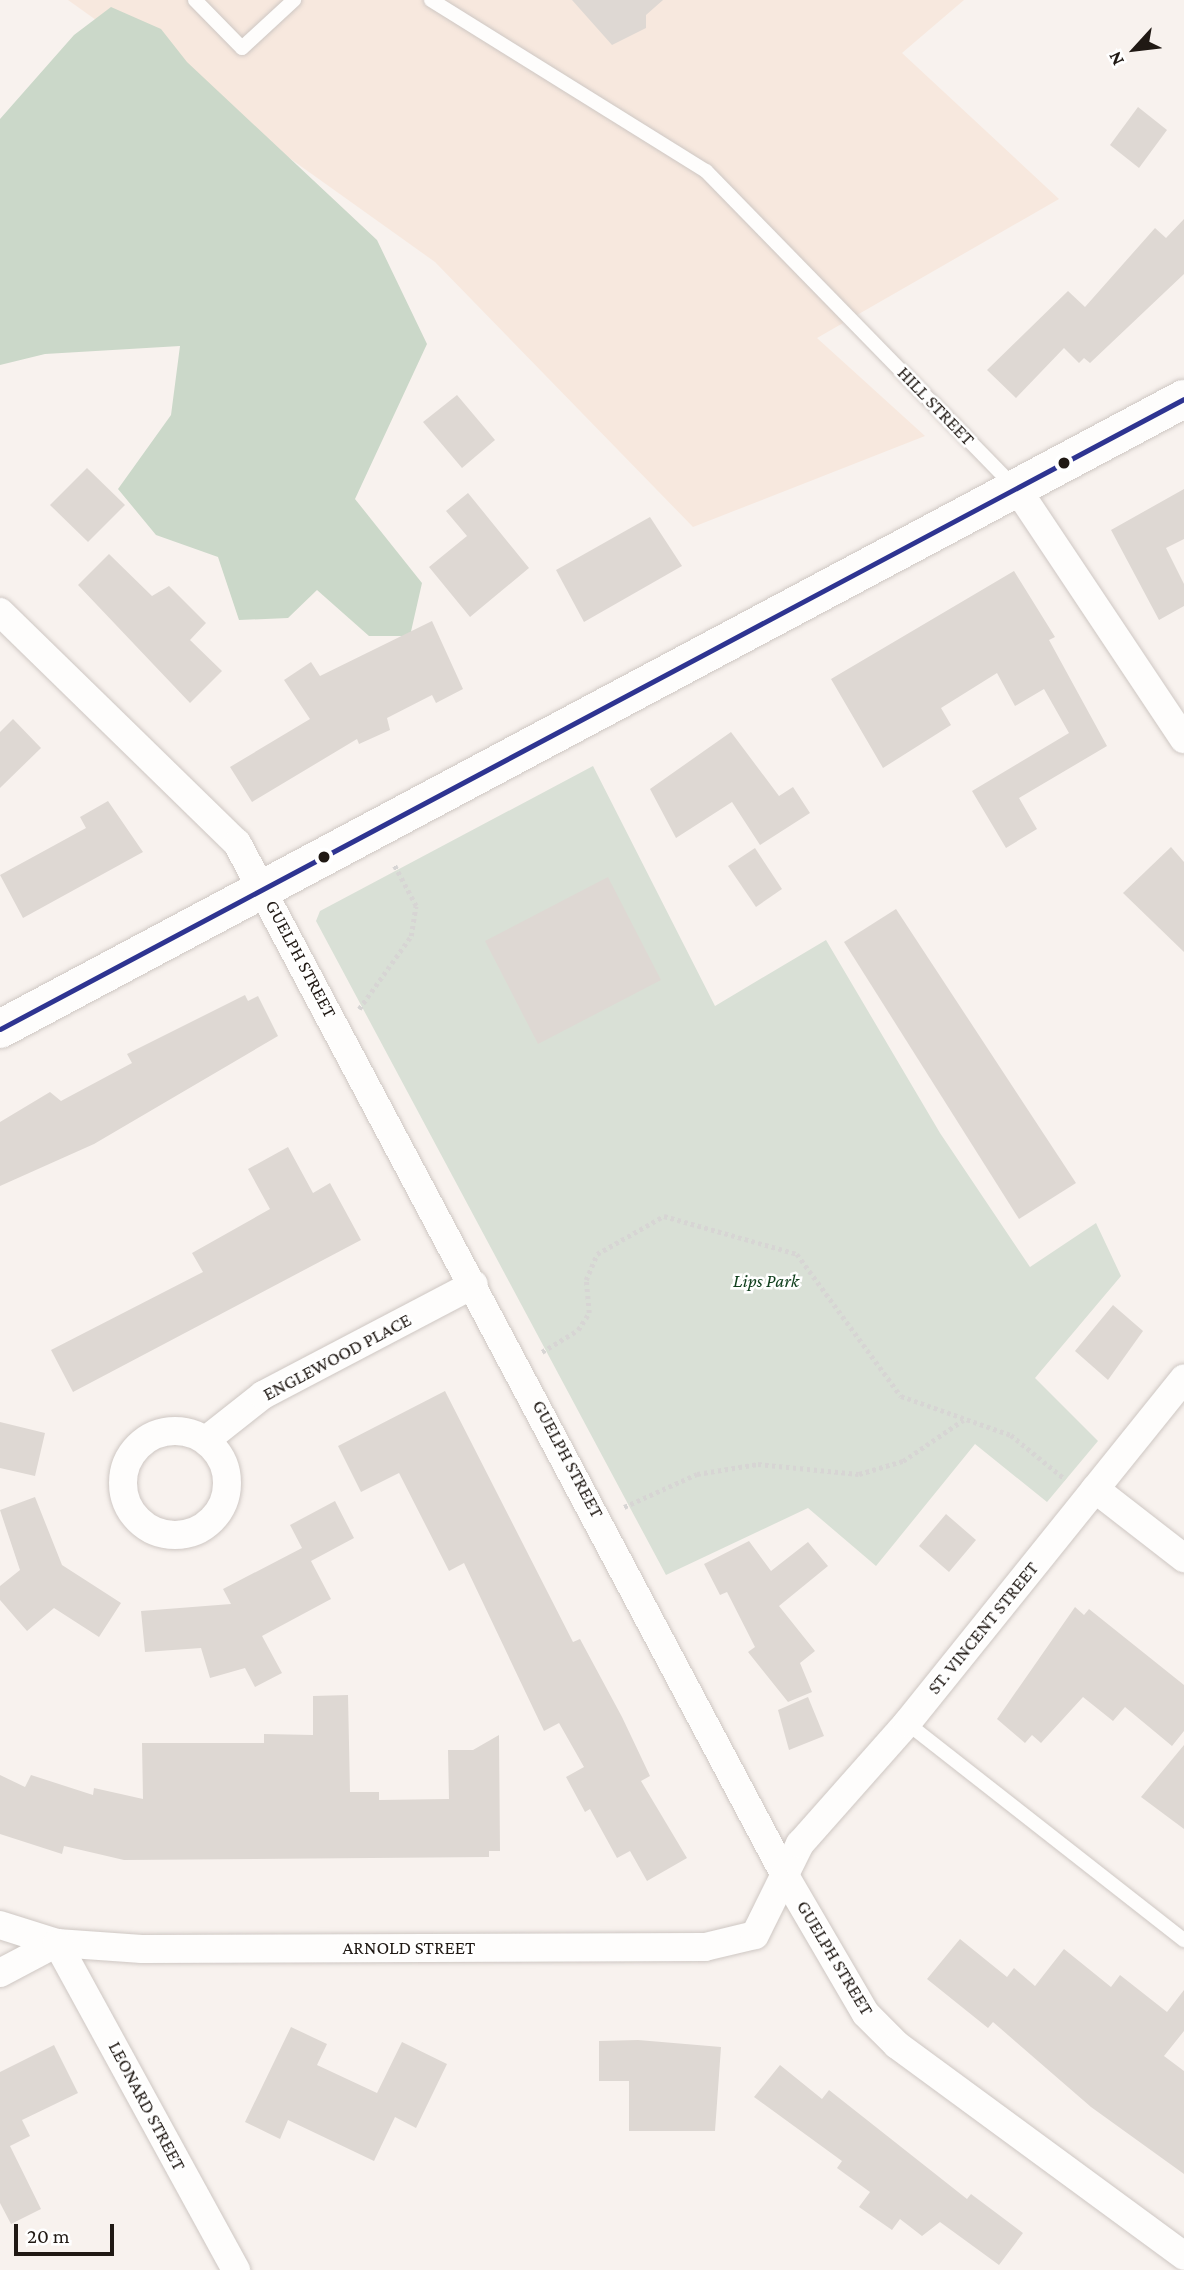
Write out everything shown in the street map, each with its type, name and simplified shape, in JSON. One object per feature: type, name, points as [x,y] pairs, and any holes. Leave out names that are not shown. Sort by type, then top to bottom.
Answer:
[{"type":"main road","points":[[0,1029],[263,888],[1019,492],[1184,399]]},
{"type":"street","name":"HILL STREET","points":[[1019,492],[1184,739]]},
{"type":"street","name":"GUELPH STREET","points":[[0,611],[237,843],[474,1284],[787,1879],[866,2014],[897,2045],[1184,2256]]},
{"type":"street","name":"ENGLEWOOD PLACE","points":[[206,1440],[263,1395],[474,1284]]},
{"type":"street","name":"ST. VINCENT STREET","points":[[787,1879],[800,1844],[907,1723],[1184,1379]]},
{"type":"street","points":[[1095,1489],[1184,1558]]},
{"type":"street","name":"ARNOLD STREET","points":[[0,1925],[57,1943],[705,1947],[755,1935],[787,1879]]},
{"type":"street","points":[[0,1973],[57,1943]]},
{"type":"street","name":"LEONARD STREET","points":[[57,1943],[236,2270]]},
{"type":"lane","points":[[195,0],[242,48],[294,0]]},
{"type":"lane","name":"HILL STREET","points":[[431,0],[634,121],[706,171],[1019,492]]},
{"type":"lane","points":[[907,1723],[1184,1940]]},
{"type":"path","points":[[359,1009],[411,936],[416,906],[394,865]]},
{"type":"path","points":[[542,1352],[578,1329],[589,1313],[586,1280],[597,1254],[664,1216],[797,1254],[901,1396],[1011,1435],[1059,1476],[1095,1489]]},
{"type":"path","points":[[623,1508],[696,1474],[758,1464],[859,1474],[903,1461],[963,1420]]},
{"type":"shaded area","points":[[68,0],[964,0],[902,53],[1059,199],[817,338],[925,436],[693,527],[435,262]]},
{"type":"green space","points":[[111,7],[161,29],[187,62],[377,240],[427,344],[355,499],[422,583],[410,636],[369,636],[317,590],[288,618],[239,620],[218,557],[156,535],[118,489],[171,415],[180,346],[45,354],[0,365],[0,119],[74,35]]},
{"type":"green space","name":"Lips Park","points":[[593,766],[715,1006],[826,940],[940,1133],[1030,1267],[1096,1223],[1121,1276],[1035,1378],[1098,1441],[1047,1502],[975,1444],[876,1566],[808,1508],[666,1575],[316,921],[320,911]]},
{"type":"building","points":[[572,0],[663,0],[646,15],[646,28],[612,45]]},
{"type":"building","points":[[1138,107],[1167,130],[1139,168],[1110,145]]},
{"type":"building","points":[[1184,219],[1184,274],[1090,363],[1084,358],[1079,363],[1064,348],[1016,398],[987,370],[1068,291],[1085,307],[1155,228],[1166,238]]},
{"type":"building","points":[[457,395],[495,440],[462,468],[423,422]]},
{"type":"building","points":[[87,468],[125,505],[88,542],[50,505]]},
{"type":"building","points":[[1184,489],[1184,539],[1166,548],[1184,584],[1184,606],[1159,620],[1111,530]]},
{"type":"building","points":[[468,493],[529,568],[470,617],[429,567],[467,536],[446,511]]},
{"type":"building","points":[[650,517],[682,566],[584,622],[556,570]]},
{"type":"building","points":[[109,554],[152,596],[169,586],[206,623],[190,640],[222,671],[190,703],[78,585]]},
{"type":"building","points":[[1014,571],[1055,637],[1049,640],[1107,746],[1019,798],[1037,829],[1006,848],[972,791],[1069,733],[1044,689],[1015,706],[997,673],[941,708],[951,725],[883,768],[831,679]]},
{"type":"building","points":[[432,621],[463,689],[436,703],[432,695],[387,718],[390,730],[359,744],[357,739],[252,802],[230,767],[310,719],[284,680],[311,662],[320,676]]},
{"type":"building","points":[[13,719],[41,748],[0,788],[0,732]]},
{"type":"building","points":[[731,732],[779,796],[793,787],[810,813],[760,845],[732,802],[676,838],[650,789]]},
{"type":"building","points":[[108,801],[143,852],[23,918],[0,875],[86,828],[80,817]]},
{"type":"building","points":[[1171,847],[1184,862],[1184,952],[1123,893]]},
{"type":"building","points":[[755,848],[782,889],[756,907],[728,866]]},
{"type":"building","points":[[608,877],[661,980],[538,1044],[485,941]]},
{"type":"building","points":[[896,909],[1076,1183],[1019,1219],[844,942]]},
{"type":"building","points":[[245,995],[248,1001],[258,996],[278,1036],[94,1144],[0,1186],[0,1122],[50,1092],[61,1101],[132,1063],[127,1054]]},
{"type":"building","points":[[288,1147],[313,1193],[330,1183],[361,1240],[73,1392],[51,1350],[203,1272],[192,1253],[270,1209],[248,1169]]},
{"type":"building","points":[[1113,1305],[1143,1331],[1108,1380],[1075,1351]]},
{"type":"building","points":[[445,1391],[573,1642],[580,1639],[622,1717],[650,1776],[641,1781],[687,1858],[647,1881],[630,1851],[617,1858],[590,1809],[585,1812],[566,1777],[584,1767],[559,1723],[544,1731],[464,1563],[449,1571],[399,1473],[361,1492],[338,1446]]},
{"type":"building","points":[[0,1422],[45,1433],[35,1476],[0,1468]]},
{"type":"building","points":[[35,1497],[62,1565],[121,1603],[99,1637],[54,1608],[27,1631],[0,1600],[0,1586],[20,1570],[0,1510]]},
{"type":"building","points":[[335,1501],[354,1538],[311,1561],[331,1599],[262,1636],[282,1673],[255,1687],[245,1668],[210,1678],[201,1648],[145,1652],[141,1611],[231,1604],[223,1589],[302,1548],[290,1525]]},
{"type":"building","points":[[946,1514],[976,1540],[949,1572],[919,1546]]},
{"type":"building","points":[[749,1541],[771,1571],[808,1542],[828,1566],[779,1606],[815,1651],[800,1663],[812,1692],[788,1702],[748,1652],[755,1647],[727,1592],[720,1595],[704,1564]]},
{"type":"building","points":[[1075,1607],[1084,1615],[1089,1609],[1184,1685],[1184,1731],[1172,1746],[1125,1707],[1113,1721],[1083,1697],[1041,1743],[1032,1735],[1025,1743],[997,1719]]},
{"type":"building","points":[[348,1695],[350,1792],[379,1792],[379,1800],[449,1799],[448,1750],[473,1750],[499,1735],[500,1851],[489,1851],[489,1857],[124,1860],[64,1846],[62,1854],[0,1834],[0,1775],[25,1787],[31,1775],[93,1795],[94,1788],[143,1799],[142,1743],[264,1743],[264,1734],[313,1735],[313,1696]]},
{"type":"building","points":[[808,1697],[824,1736],[789,1750],[778,1710]]},
{"type":"building","points":[[1184,1745],[1184,1829],[1141,1797]]},
{"type":"building","points":[[960,1939],[1007,1977],[1014,1968],[1035,1986],[1064,1949],[1111,1987],[1120,1975],[1167,2012],[1184,1990],[1184,2031],[1164,2056],[1184,2071],[1184,2174],[1091,2107],[993,2022],[988,2028],[927,1979]]},
{"type":"building","points":[[291,2027],[327,2044],[317,2065],[377,2093],[402,2042],[447,2064],[416,2128],[395,2117],[374,2161],[288,2120],[280,2139],[245,2122]]},
{"type":"building","points":[[638,2040],[721,2047],[715,2131],[629,2131],[629,2081],[599,2081],[599,2041]]},
{"type":"building","points":[[54,2045],[78,2093],[22,2120],[30,2136],[10,2146],[41,2209],[11,2224],[0,2203],[0,2072]]},
{"type":"building","points":[[780,2065],[822,2099],[829,2090],[967,2199],[971,2194],[1023,2233],[999,2265],[940,2222],[922,2236],[900,2219],[892,2230],[859,2207],[870,2192],[837,2168],[842,2161],[754,2097]]},
{"type":"transit line","points":[[0,1029],[1184,399]]}]
